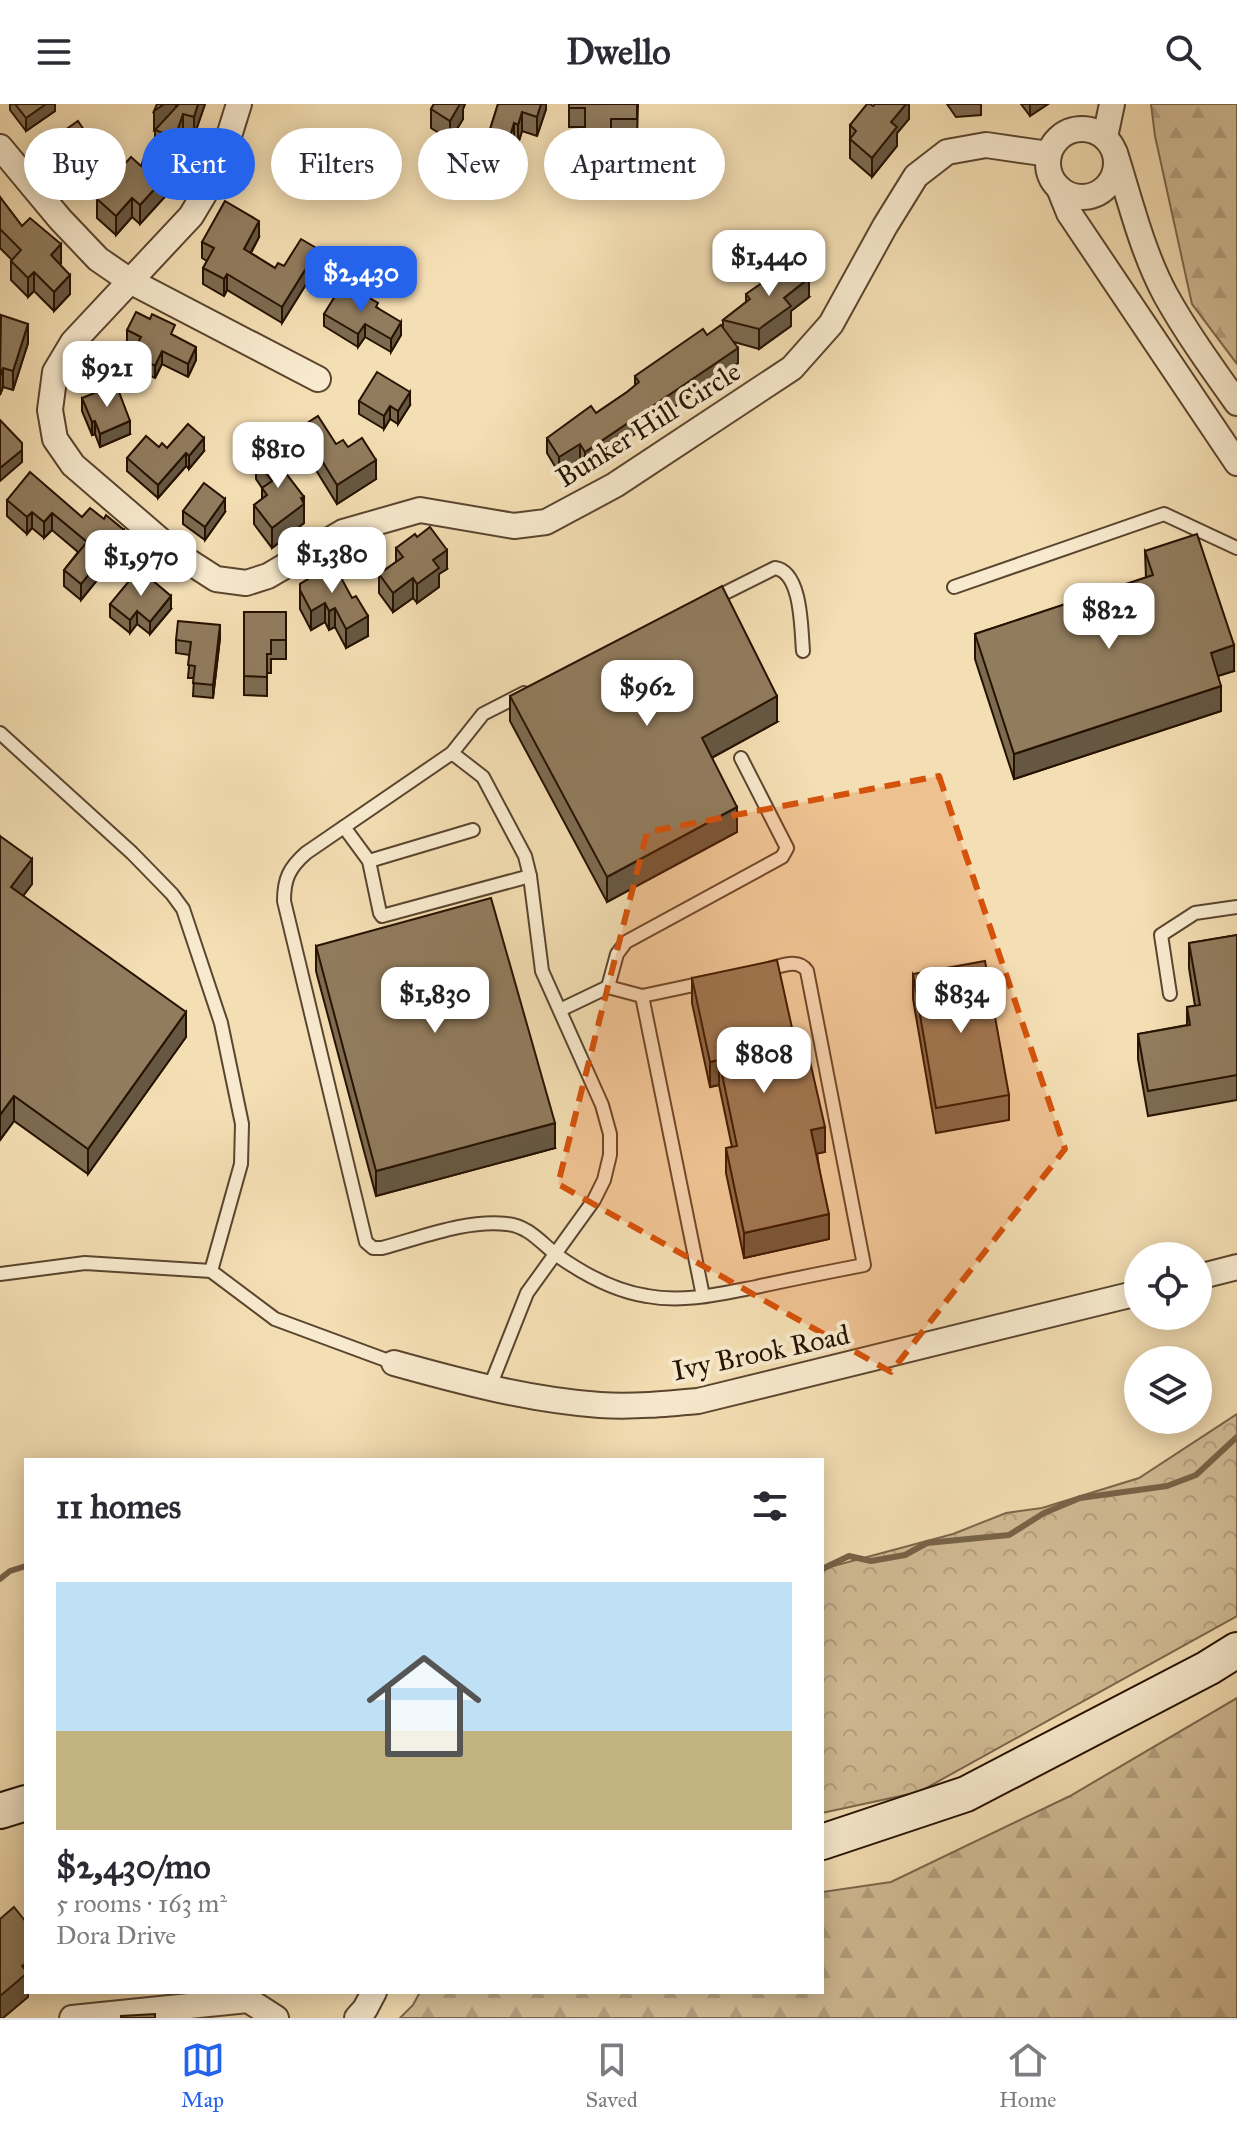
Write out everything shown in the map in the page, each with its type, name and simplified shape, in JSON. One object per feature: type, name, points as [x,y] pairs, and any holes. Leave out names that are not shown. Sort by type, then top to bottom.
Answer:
[{"type":"main road","points":[[824,1841],[966,1794],[1237,1650]]},
{"type":"main road","points":[[0,1811],[24,1804]]},
{"type":"street","name":"Bunker Hill Circle","points":[[239,104],[218,171],[191,216],[73,342],[55,372],[50,410],[55,439],[73,465],[174,552],[216,579],[246,583],[268,576],[343,532],[420,510],[514,526],[546,522],[615,485],[792,368],[831,324],[916,176],[947,152],[986,145],[1049,154]]},
{"type":"street","points":[[1059,188],[1079,197],[1100,192],[1114,175],[1110,145],[1112,104]]},
{"type":"street","points":[[1237,403],[1164,292],[1110,145],[1084,129],[1062,135],[1049,154],[1049,172],[1069,213],[1237,463]]},
{"type":"street","points":[[0,147],[98,259],[130,281],[318,379]]},
{"type":"street","points":[[1212,1273],[1237,1267]]},
{"type":"street","name":"Ivy Brook Road","points":[[394,1363],[489,1389],[600,1405],[698,1401],[1124,1296]]},
{"type":"street","points":[[357,2018],[373,1994]]},
{"type":"street","points":[[72,2018],[248,2000],[276,2018]]},
{"type":"lane","points":[[954,587],[1164,514],[1236,551]]},
{"type":"lane","points":[[705,603],[775,568],[782,569],[797,594],[803,651]]},
{"type":"lane","points":[[538,686],[483,714],[452,753],[306,853],[289,871],[284,884],[284,901],[366,1242],[373,1248],[382,1248],[473,1226],[510,1224],[527,1230],[556,1255],[594,1278],[644,1296],[671,1300],[864,1265],[807,971],[797,963],[750,973]]},
{"type":"lane","points":[[0,733],[132,853],[183,909],[221,1023],[242,1124],[241,1164],[211,1271]]},
{"type":"lane","points":[[452,753],[483,777],[514,832],[530,876],[542,971],[602,1105],[610,1134],[610,1155],[604,1180],[594,1200],[527,1293],[489,1389]]},
{"type":"lane","points":[[608,987],[617,954],[626,942],[786,853],[787,848],[741,758]]},
{"type":"lane","points":[[344,827],[369,861],[382,916],[530,876]]},
{"type":"lane","points":[[369,861],[473,830]]},
{"type":"lane","points":[[1170,994],[1161,935],[1195,913],[1237,907]]},
{"type":"lane","points":[[560,1010],[608,987],[642,996],[720,980]]},
{"type":"lane","points":[[642,996],[703,1296]]},
{"type":"lane","points":[[0,1274],[85,1263],[211,1271],[275,1319],[394,1363]]},
{"type":"highlighted area","points":[[939,776],[1065,1149],[891,1372],[558,1184],[647,832]]},
{"type":"green space","points":[[1151,104],[1237,104],[1237,364],[1192,304],[1155,136]]},
{"type":"green space","points":[[1237,1414],[1237,1616],[919,1792],[824,1813],[824,1568],[953,1534],[1006,1513],[1042,1508],[1139,1478],[1206,1434],[1212,1434],[1212,1430]]},
{"type":"green space","points":[[1237,1698],[1237,2018],[400,2018],[419,1994],[824,1994],[824,1892],[891,1882],[1070,1796]]},
{"type":"building","points":[[15,104],[46,104],[26,118]]},
{"type":"building","points":[[179,104],[198,104],[194,117],[183,114],[178,128],[157,128]]},
{"type":"building","points":[[434,104],[460,104],[450,121],[431,109]]},
{"type":"building","points":[[498,104],[541,104],[537,117],[522,112],[518,125],[514,123],[512,128],[490,128]]},
{"type":"building","points":[[569,104],[637,104],[637,119],[611,119],[611,128],[585,128],[585,108],[569,108]]},
{"type":"building","points":[[867,104],[906,104],[891,122],[897,127],[872,158],[850,139],[856,131],[850,125]]},
{"type":"building","points":[[78,121],[83,128],[68,128]]},
{"type":"building","points":[[131,157],[141,166],[142,163],[142,200],[145,200],[140,205],[132,198],[116,216],[98,200],[126,200],[126,162]]},
{"type":"building","points":[[0,197],[22,226],[30,218],[61,244],[51,255],[70,275],[54,292],[34,272],[28,278],[11,261],[21,250],[0,229]]},
{"type":"building","points":[[225,201],[259,221],[244,249],[275,268],[278,263],[284,266],[301,239],[318,249],[282,307],[227,274],[224,279],[203,268],[214,248],[202,242]]},
{"type":"building","points":[[795,260],[809,278],[784,298],[791,306],[759,329],[723,320],[750,299],[746,294]]},
{"type":"building","points":[[340,288],[353,296],[357,291],[401,322],[391,339],[365,324],[358,334],[324,314]]},
{"type":"building","points":[[136,312],[150,319],[152,314],[175,325],[171,334],[196,347],[188,364],[162,351],[155,366],[132,354],[141,337],[127,330]]},
{"type":"building","points":[[1,315],[28,324],[13,371],[3,368],[0,376]]},
{"type":"building","points":[[721,325],[738,348],[585,452],[580,444],[559,457],[547,438],[591,406],[596,413],[627,392],[639,382],[635,376],[703,329],[707,335]]},
{"type":"building","points":[[377,372],[410,392],[398,411],[390,406],[384,416],[359,401]]},
{"type":"building","points":[[116,384],[130,421],[100,434],[82,398]]},
{"type":"building","points":[[318,416],[336,444],[343,440],[348,447],[362,438],[376,460],[337,485],[301,427]]},
{"type":"building","points":[[0,420],[22,443],[22,450],[0,468]]},
{"type":"building","points":[[188,424],[204,438],[158,485],[127,458],[146,436],[159,447],[162,443],[167,448]]},
{"type":"building","points":[[275,445],[287,462],[281,467],[304,497],[301,498],[304,504],[272,528],[254,505],[267,495],[262,488],[272,481],[256,460]]},
{"type":"building","points":[[30,472],[82,517],[90,508],[104,519],[106,515],[124,530],[81,584],[64,570],[87,542],[52,513],[44,522],[32,512],[27,517],[7,500]]},
{"type":"building","points":[[204,483],[225,499],[205,527],[183,511]]},
{"type":"building","points":[[430,527],[447,550],[433,560],[439,568],[417,584],[413,578],[393,593],[379,574],[403,557],[396,548]]},
{"type":"building","points":[[1197,534],[1234,645],[1211,653],[1221,686],[1014,754],[975,634],[1153,575],[1145,551]]},
{"type":"building","points":[[332,561],[352,598],[356,596],[368,616],[346,629],[335,608],[329,611],[325,603],[311,611],[300,590],[300,584],[310,578],[308,575]]},
{"type":"building","points":[[139,569],[171,596],[150,622],[137,611],[130,620],[110,604]]},
{"type":"building","points":[[722,586],[777,696],[702,738],[737,807],[607,877],[510,696]]},
{"type":"building","points":[[244,612],[286,612],[286,640],[271,640],[271,654],[267,654],[267,677],[244,676]]},
{"type":"building","points":[[178,621],[220,625],[213,685],[193,683],[195,666],[188,665],[191,642],[176,640]]},
{"type":"building","points":[[0,836],[32,859],[11,887],[186,1012],[88,1149],[14,1096],[0,1115]]},
{"type":"building","points":[[491,898],[555,1123],[376,1171],[316,946]]},
{"type":"building","points":[[1237,935],[1237,1075],[1148,1091],[1138,1034],[1190,1025],[1187,1007],[1200,1005],[1189,943]]},
{"type":"building","points":[[777,960],[796,1046],[806,1044],[825,1127],[811,1130],[829,1214],[744,1233],[726,1148],[737,1146],[719,1060],[710,1062],[692,978]]},
{"type":"building","points":[[985,961],[1009,1095],[936,1108],[913,974]]},
{"type":"building","points":[[14,1907],[24,1920],[24,1976],[0,1996],[0,1919]]},
{"type":"building","points":[[155,2014],[155,2018],[121,2018],[121,2016]]},
{"type":"waterway","points":[[824,1568],[849,1556],[871,1561],[905,1555],[927,1543],[1009,1535],[1044,1513],[1080,1498],[1167,1486],[1196,1475],[1237,1437]]},
{"type":"waterway","points":[[0,1579],[10,1571],[24,1567]]}]
